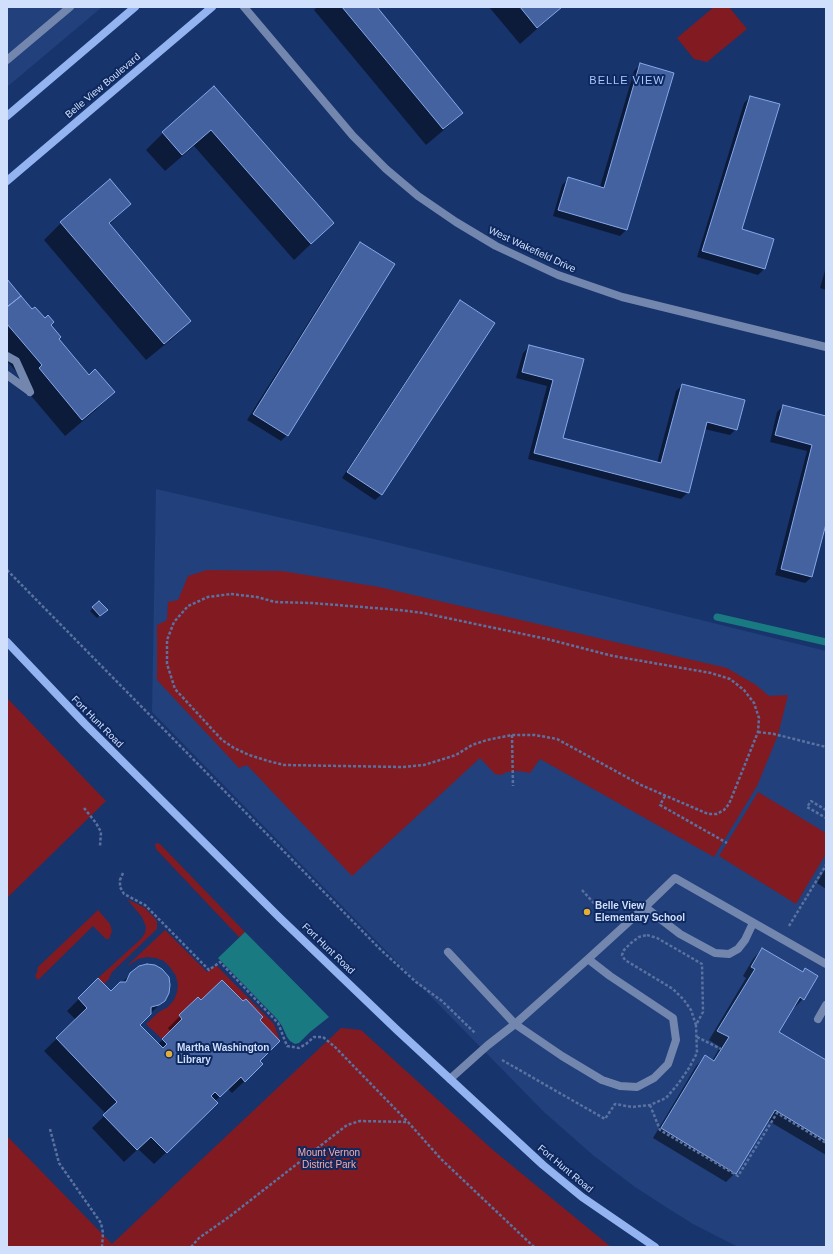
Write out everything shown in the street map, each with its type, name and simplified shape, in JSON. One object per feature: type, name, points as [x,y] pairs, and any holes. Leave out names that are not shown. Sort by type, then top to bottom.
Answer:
[{"type":"main road","points":[[7,116],[135,7]]},
{"type":"main road","name":"Belle View Boulevard","points":[[7,181],[212,7]]},
{"type":"main road","name":"Fort Hunt Road","points":[[7,642],[85,724],[280,918],[397,1030],[543,1165],[582,1197],[655,1247]]},
{"type":"street","points":[[7,60],[70,7]]},
{"type":"street","name":"West Wakefield Drive","points":[[244,7],[353,136],[386,169],[418,196],[451,219],[496,246],[558,275],[622,297],[826,347]]},
{"type":"street","points":[[7,356],[16,360],[30,392],[7,375]]},
{"type":"street","points":[[450,1079],[588,959],[645,908],[675,878],[826,964]]},
{"type":"street","points":[[645,908],[680,934],[716,953],[729,954],[738,949],[745,940],[754,923]]},
{"type":"street","points":[[448,952],[515,1024],[562,1056],[602,1080],[620,1086],[637,1087],[654,1078],[668,1064],[676,1040],[673,1018],[610,976],[588,959]]},
{"type":"street","points":[[818,1019],[826,1005]]},
{"type":"path","points":[[7,570],[381,950],[416,982],[442,1001],[475,1033]]},
{"type":"path","points":[[231,594],[257,597],[275,602],[312,603],[423,613],[547,639],[613,656],[711,673],[730,679],[744,690],[754,703],[759,718],[758,732],[729,804],[724,810],[717,814],[708,814],[640,785],[557,739],[535,735],[512,735],[487,740],[472,745],[456,755],[424,765],[402,767],[284,765],[244,753],[222,740],[175,689],[167,664],[167,640],[174,622],[188,606],[208,597],[231,594]]},
{"type":"path","points":[[758,732],[774,734],[826,747]]},
{"type":"path","points":[[512,735],[513,786]]},
{"type":"path","points":[[665,796],[660,805],[727,844]]},
{"type":"path","points":[[826,810],[811,801],[807,807],[826,818]]},
{"type":"path","points":[[84,808],[101,832],[100,846]]},
{"type":"path","points":[[787,927],[826,865]]},
{"type":"path","points":[[123,873],[120,880],[120,887],[124,894],[145,905],[209,970],[220,962],[278,1022],[287,1046],[299,1048],[314,1037],[323,1037],[335,1047],[408,1122],[441,1159],[534,1247]]},
{"type":"path","points":[[582,890],[612,923]]},
{"type":"path","points":[[647,935],[657,938],[702,964],[703,1012],[696,1025],[691,1010],[673,989],[625,960],[622,955],[624,950],[640,937],[647,935]]},
{"type":"path","points":[[697,1037],[721,1049]]},
{"type":"path","points":[[650,1105],[660,1130],[738,1176],[777,1113],[826,1143]]},
{"type":"path","points":[[191,1247],[199,1238],[229,1217],[347,1125],[360,1121],[408,1122]]},
{"type":"path","points":[[50,1129],[59,1163],[101,1223],[103,1233],[102,1247]]},
{"type":"shaded area","points":[[7,7],[102,7],[7,87]]},
{"type":"shaded area","name":"Belle View Elementary School","points":[[156,489],[378,540],[826,651],[826,1247],[738,1247],[693,1224],[666,1207],[635,1187],[594,1156],[544,1112],[152,712]]},
{"type":"shaded area","points":[[245,932],[329,1017],[299,1043],[295,1044],[290,1041],[277,1019],[218,958]]},
{"type":"green space","points":[[714,7],[729,7],[747,29],[707,62],[694,59],[677,38]]},
{"type":"green space","points":[[207,570],[282,571],[379,587],[727,668],[756,685],[769,696],[788,695],[778,735],[757,786],[714,857],[540,759],[530,773],[519,771],[507,772],[501,775],[495,774],[480,758],[352,876],[247,765],[239,768],[157,680],[157,625],[167,620],[168,602],[178,600],[188,576]]},
{"type":"green space","points":[[7,698],[106,801],[7,898]]},
{"type":"green space","points":[[758,792],[826,833],[826,854],[796,904],[719,856]]},
{"type":"green space","points":[[155,844],[160,844],[245,932],[239,937],[156,849]]},
{"type":"green space","points":[[127,899],[145,908],[157,921],[157,929],[112,972],[104,984],[98,978],[141,939],[145,933],[146,927],[142,917]]},
{"type":"green space","points":[[98,910],[110,924],[112,931],[109,939],[106,939],[93,926],[38,980],[35,976],[38,967]]},
{"type":"green space","points":[[165,930],[207,972],[216,965],[274,1024],[280,1041],[222,980],[162,1039],[146,1024],[159,1012],[168,1007],[174,1000],[178,985],[176,976],[164,961],[156,958],[147,957],[138,959],[128,965]]},
{"type":"green space","name":"Mount Vernon District Park","points":[[341,1028],[361,1030],[493,1150],[611,1247],[7,1247],[7,1136],[112,1244]]},
{"type":"building","points":[[342,7],[377,7],[463,113],[443,129]]},
{"type":"building","points":[[520,7],[562,7],[537,28]]},
{"type":"building","points":[[640,63],[674,73],[627,230],[558,210],[568,177],[604,188]]},
{"type":"building","points":[[214,86],[334,223],[311,244],[211,130],[182,155],[162,132]]},
{"type":"building","points":[[750,96],[780,104],[742,229],[774,239],[765,269],[702,251]]},
{"type":"building","points":[[110,179],[131,204],[109,223],[191,321],[164,344],[60,222]]},
{"type":"building","points":[[360,242],[395,264],[288,436],[253,414]]},
{"type":"building","points":[[7,279],[21,296],[7,307]]},
{"type":"building","points":[[21,296],[32,309],[35,307],[45,318],[48,315],[54,322],[51,325],[61,337],[59,339],[89,375],[95,369],[115,392],[82,420],[39,368],[42,365],[7,324],[7,307]]},
{"type":"building","points":[[460,300],[495,323],[382,495],[347,472]]},
{"type":"building","points":[[529,345],[584,359],[563,438],[661,463],[682,384],[745,400],[737,430],[707,422],[689,493],[534,453],[553,380],[522,372]]},
{"type":"building","points":[[783,405],[826,416],[826,524],[812,577],[781,569],[812,445],[775,435]]},
{"type":"building","points":[[99,601],[108,610],[100,616],[92,607]]},
{"type":"building","points":[[762,948],[803,972],[805,968],[818,976],[804,1000],[800,997],[779,1032],[826,1060],[826,1141],[775,1110],[736,1174],[661,1128],[705,1055],[714,1061],[729,1037],[717,1031],[755,969],[751,967]]},
{"type":"building","name":"Martha Washington Library","points":[[147,964],[155,965],[162,969],[169,977],[169,993],[165,1001],[159,1005],[151,1007],[151,1014],[140,1025],[163,1048],[167,1044],[162,1039],[182,1019],[179,1015],[198,997],[201,1000],[222,980],[243,1001],[246,999],[263,1017],[260,1020],[280,1041],[260,1061],[263,1064],[245,1082],[241,1077],[220,1097],[215,1092],[211,1096],[218,1103],[167,1153],[151,1137],[137,1150],[103,1115],[117,1102],[56,1038],[87,1008],[78,998],[98,978],[111,991],[120,982],[126,982],[130,973],[139,966]]},
{"type":"waterway","points":[[717,617],[826,642]]},
{"type":"place","name":"Belle View Elementary School","points":[[587,912]]},
{"type":"place","name":"Martha Washington Library","points":[[169,1054]]},
{"type":"district","name":"BELLE VIEW","points":[[627,81]]}]
